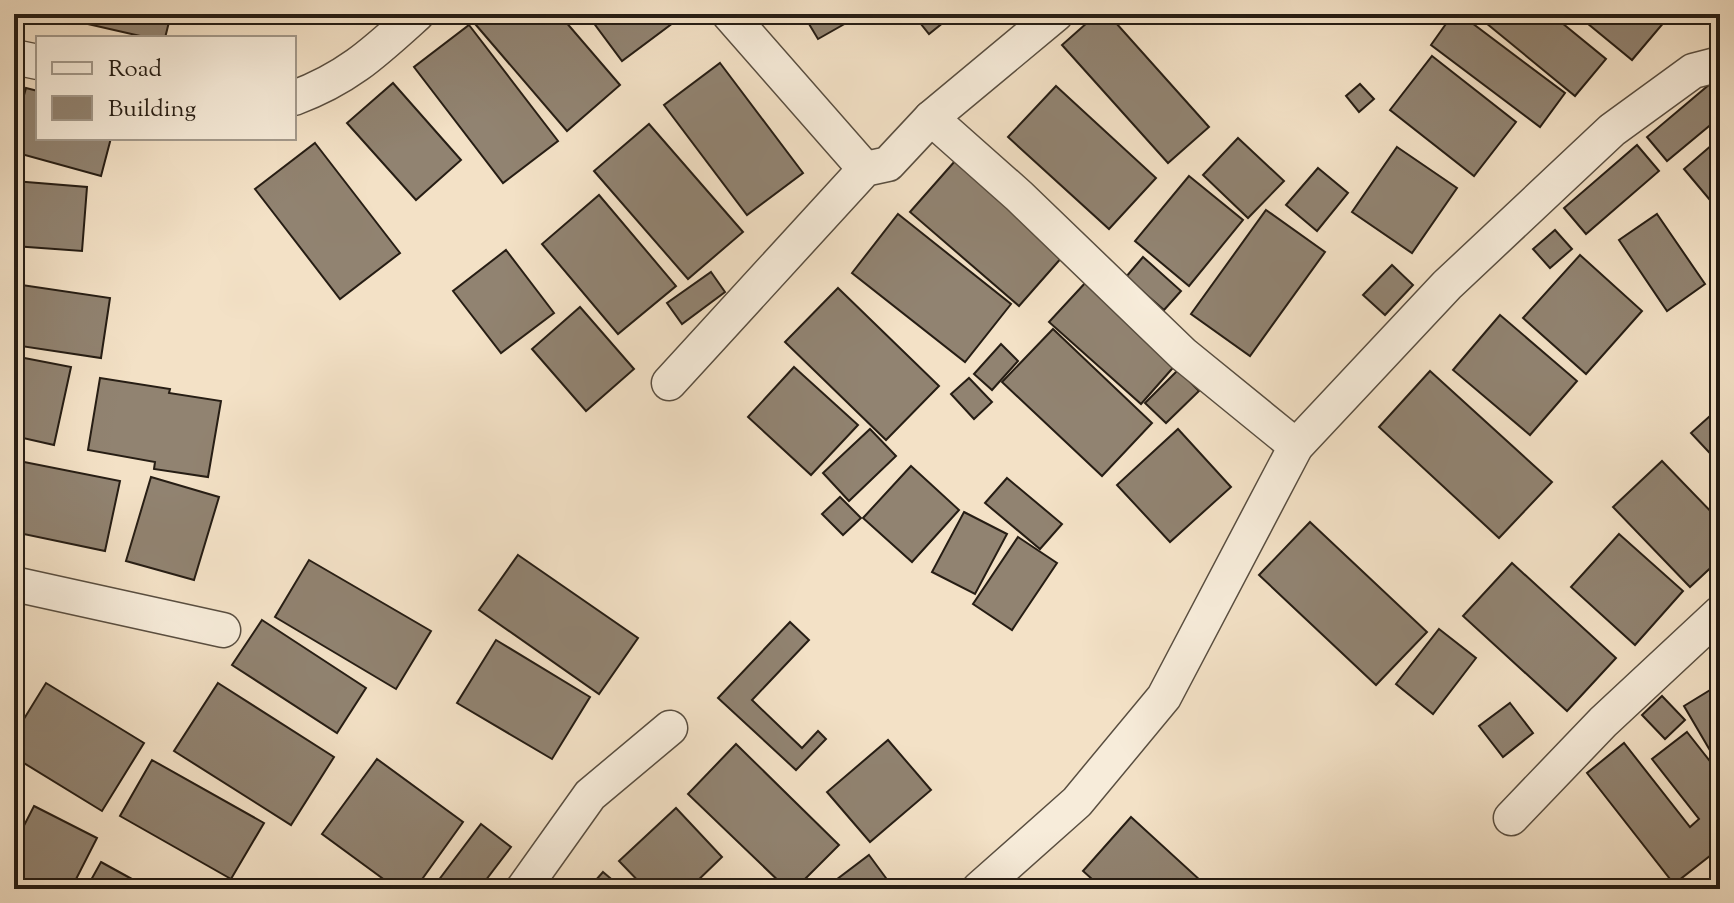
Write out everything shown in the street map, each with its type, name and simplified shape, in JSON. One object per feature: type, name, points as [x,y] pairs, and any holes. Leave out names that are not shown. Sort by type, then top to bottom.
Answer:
[{"type":"street","points":[[296,97],[328,85],[360,63],[417,14]]},
{"type":"street","points":[[729,14],[865,169]]},
{"type":"street","points":[[669,383],[865,169],[888,164],[931,118],[1056,14]]},
{"type":"street","points":[[14,57],[36,62]]},
{"type":"street","points":[[979,889],[1077,802],[1164,697],[1296,446],[1447,285],[1612,130],[1693,71],[1720,64]]},
{"type":"street","points":[[931,118],[1019,196],[1183,354],[1296,446]]},
{"type":"street","points":[[14,584],[223,630]]},
{"type":"street","points":[[1511,818],[1603,722],[1720,613]]},
{"type":"street","points":[[523,889],[590,795],[670,728]]},
{"type":"building","points":[[44,14],[171,14],[166,36],[140,36]]},
{"type":"building","points":[[489,14],[559,14],[620,85],[567,131],[476,25]]},
{"type":"building","points":[[587,14],[685,14],[622,61]]},
{"type":"building","points":[[803,14],[862,14],[818,39]]},
{"type":"building","points":[[913,14],[954,14],[929,34]]},
{"type":"building","points":[[1097,14],[1108,14],[1209,127],[1168,163],[1062,45]]},
{"type":"building","points":[[1453,14],[1460,14],[1565,93],[1540,127],[1431,45]]},
{"type":"building","points":[[1475,14],[1551,14],[1606,59],[1575,96]]},
{"type":"building","points":[[1576,14],[1671,14],[1632,60]]},
{"type":"building","points":[[469,25],[558,141],[503,183],[414,67]]},
{"type":"building","points":[[1432,56],[1516,122],[1474,176],[1390,110]]},
{"type":"building","points":[[720,63],[803,173],[747,215],[664,105]]},
{"type":"building","points":[[393,83],[461,160],[416,200],[347,123]]},
{"type":"building","points":[[1360,84],[1374,99],[1359,112],[1346,96]]},
{"type":"building","points":[[1710,84],[1720,96],[1720,117],[1667,161],[1647,137]]},
{"type":"building","points":[[1056,86],[1156,178],[1109,229],[1008,137]]},
{"type":"building","points":[[26,88],[36,90],[36,140],[110,140],[101,176],[14,152],[14,131]]},
{"type":"building","points":[[649,124],[743,232],[688,279],[594,171]]},
{"type":"building","points":[[1238,138],[1284,181],[1248,218],[1203,175]]},
{"type":"building","points":[[1720,138],[1720,212],[1684,169]]},
{"type":"building","points":[[315,143],[400,253],[340,299],[255,189]]},
{"type":"building","points":[[1637,145],[1659,171],[1586,234],[1564,208]]},
{"type":"building","points":[[1397,147],[1457,188],[1412,253],[1352,212]]},
{"type":"building","points":[[955,161],[1063,256],[1019,306],[910,212]]},
{"type":"building","points":[[1318,168],[1348,193],[1317,231],[1286,205]]},
{"type":"building","points":[[1189,176],[1243,220],[1189,286],[1135,241]]},
{"type":"building","points":[[14,181],[87,187],[82,251],[14,246]]},
{"type":"building","points":[[599,195],[676,286],[618,334],[542,244]]},
{"type":"building","points":[[1266,210],[1325,252],[1250,356],[1191,314]]},
{"type":"building","points":[[898,214],[1011,304],[965,362],[852,273]]},
{"type":"building","points":[[1657,214],[1705,284],[1667,311],[1619,240]]},
{"type":"building","points":[[1555,230],[1572,249],[1550,268],[1533,249]]},
{"type":"building","points":[[506,250],[554,313],[501,353],[453,291]]},
{"type":"building","points":[[1580,255],[1642,311],[1586,374],[1523,318]]},
{"type":"building","points":[[1143,257],[1181,291],[1164,310],[1126,277]]},
{"type":"building","points":[[1392,265],[1413,285],[1385,315],[1363,295]]},
{"type":"building","points":[[711,272],[725,292],[682,324],[667,303]]},
{"type":"building","points":[[1087,281],[1178,362],[1141,404],[1049,322]]},
{"type":"building","points":[[15,284],[110,298],[101,358],[14,345]]},
{"type":"building","points":[[838,288],[939,386],[886,440],[785,342]]},
{"type":"building","points":[[580,307],[634,369],[586,411],[532,349]]},
{"type":"building","points":[[1500,315],[1577,381],[1530,435],[1453,370]]},
{"type":"building","points":[[1053,329],[1152,423],[1102,476],[1002,382]]},
{"type":"building","points":[[1001,344],[1018,361],[992,390],[974,374]]},
{"type":"building","points":[[14,356],[71,367],[54,445],[14,436]]},
{"type":"building","points":[[794,367],[858,425],[811,475],[748,417]]},
{"type":"building","points":[[1178,370],[1199,391],[1166,423],[1145,403]]},
{"type":"building","points":[[1430,371],[1552,482],[1499,538],[1379,427]]},
{"type":"building","points":[[100,378],[221,401],[208,477],[154,469],[155,462],[88,450]]},
{"type":"building","points":[[969,378],[992,402],[974,419],[951,394]]},
{"type":"building","points":[[1720,407],[1720,464],[1691,433]]},
{"type":"building","points":[[870,429],[896,456],[849,501],[823,473]]},
{"type":"building","points":[[1178,429],[1231,487],[1170,542],[1117,485]]},
{"type":"building","points":[[14,460],[120,481],[105,551],[14,532]]},
{"type":"building","points":[[1662,461],[1720,521],[1720,559],[1690,587],[1613,507]]},
{"type":"building","points":[[911,466],[959,510],[912,562],[863,518]]},
{"type":"building","points":[[151,477],[219,497],[194,580],[126,561]]},
{"type":"building","points":[[1007,478],[1062,524],[1040,549],[985,503]]},
{"type":"building","points":[[840,497],[861,518],[843,535],[822,514]]},
{"type":"building","points":[[964,512],[1007,534],[975,594],[932,572]]},
{"type":"building","points":[[1310,522],[1427,632],[1376,685],[1259,575]]},
{"type":"building","points":[[1619,534],[1683,591],[1635,645],[1571,587]]},
{"type":"building","points":[[1018,537],[1057,563],[1012,630],[973,604]]},
{"type":"building","points":[[518,555],[638,638],[599,694],[479,610]]},
{"type":"building","points":[[309,560],[431,631],[396,689],[275,617]]},
{"type":"building","points":[[1512,563],[1616,658],[1567,711],[1463,616]]},
{"type":"building","points":[[262,620],[366,688],[337,733],[232,665]]},
{"type":"building","points":[[790,622],[809,640],[752,700],[802,748],[818,731],[826,739],[796,770],[718,698]]},
{"type":"building","points":[[1439,629],[1476,658],[1433,714],[1396,684]]},
{"type":"building","points":[[496,640],[590,697],[552,759],[457,703]]},
{"type":"building","points":[[46,683],[144,743],[102,811],[14,757],[14,735]]},
{"type":"building","points":[[218,683],[334,757],[291,825],[174,751]]},
{"type":"building","points":[[1720,684],[1720,763],[1718,764],[1684,706]]},
{"type":"building","points":[[1662,696],[1685,720],[1665,739],[1642,715]]},
{"type":"building","points":[[1510,703],[1533,733],[1503,757],[1479,726]]},
{"type":"building","points":[[1687,732],[1720,774],[1720,848],[1674,884],[1587,773],[1624,743],[1690,827],[1699,819],[1652,759]]},
{"type":"building","points":[[888,740],[931,790],[870,842],[827,792]]},
{"type":"building","points":[[736,744],[839,845],[795,889],[787,889],[688,794]]},
{"type":"building","points":[[377,759],[463,822],[415,889],[397,889],[322,834]]},
{"type":"building","points":[[152,760],[264,823],[231,879],[120,816]]},
{"type":"building","points":[[34,806],[97,838],[71,889],[14,889],[14,845]]},
{"type":"building","points":[[676,808],[722,857],[689,889],[646,889],[619,861]]},
{"type":"building","points":[[1131,817],[1201,881],[1194,889],[1103,889],[1083,871]]},
{"type":"building","points":[[481,824],[511,847],[479,889],[432,889]]},
{"type":"building","points":[[869,855],[894,889],[824,889]]},
{"type":"building","points":[[101,862],[150,889],[86,889]]},
{"type":"building","points":[[603,872],[623,889],[588,889]]}]
